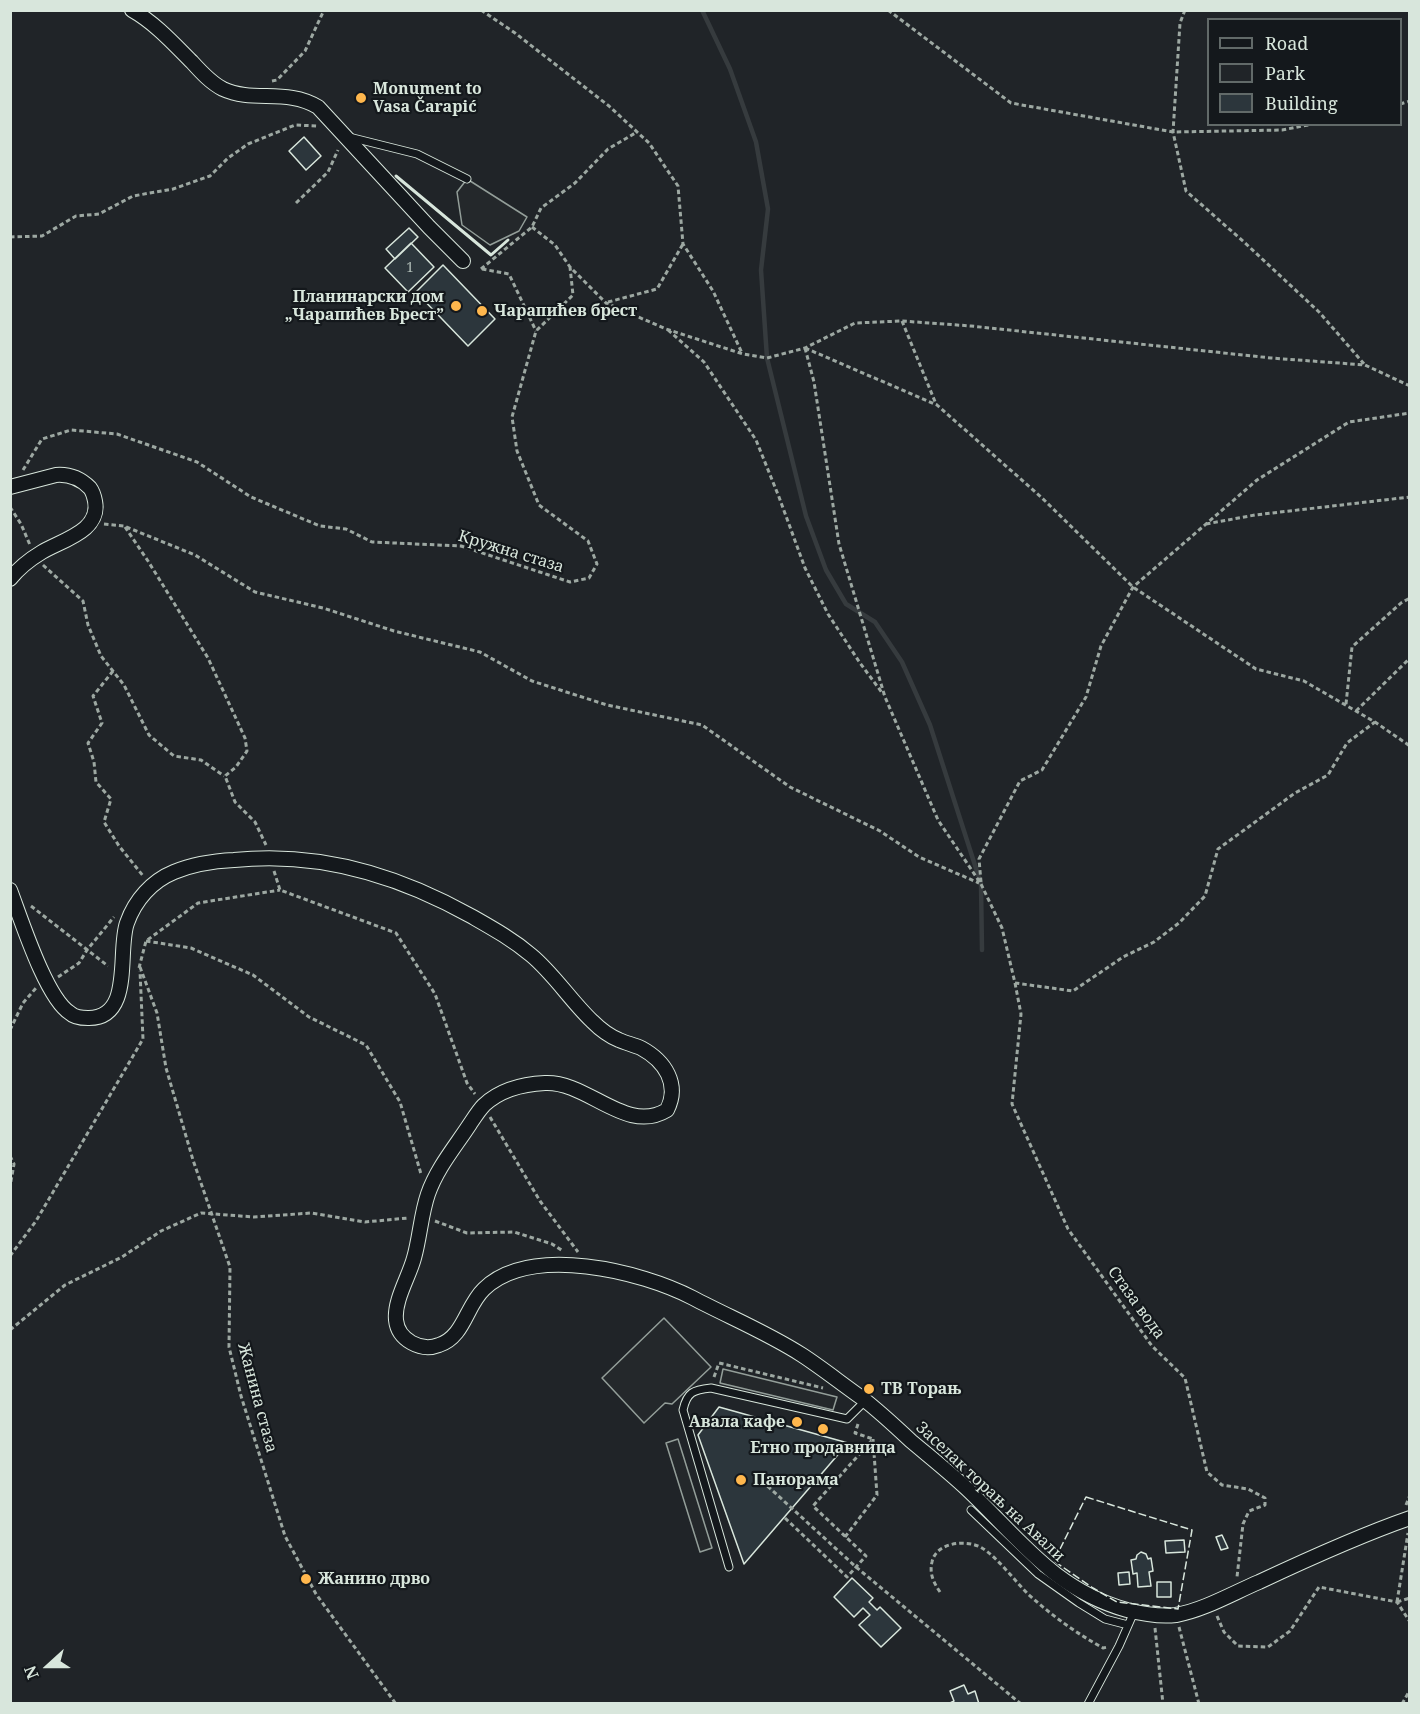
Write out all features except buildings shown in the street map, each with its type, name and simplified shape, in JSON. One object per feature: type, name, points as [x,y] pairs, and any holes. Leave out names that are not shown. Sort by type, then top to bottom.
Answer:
[{"type":"street","points":[[132,10],[162,32],[207,78],[223,89],[237,93],[297,97],[318,107],[463,261]]},
{"type":"street","points":[[10,579],[35,557],[85,528],[95,514],[95,497],[92,490],[84,483],[64,474],[12,487]]},
{"type":"street","name":"Заселак торањ на Авали","points":[[153,884],[164,876],[195,865],[246,858],[270,858],[349,867],[398,881],[442,900],[506,936],[533,956],[580,1010],[599,1028],[617,1040],[655,1057],[665,1067],[672,1085],[672,1099],[667,1110],[650,1117],[631,1116],[573,1087],[547,1083],[508,1090],[483,1105],[440,1168],[427,1196],[418,1247],[396,1317],[401,1334],[415,1345],[437,1346],[452,1338],[479,1294],[494,1280],[532,1267],[590,1267],[644,1278],[682,1292],[800,1354],[853,1392],[968,1490],[1033,1557],[1085,1594],[1110,1605],[1131,1618],[1176,1615],[1212,1603],[1370,1532],[1410,1518]]},
{"type":"street","points":[[10,890],[32,952],[56,997],[68,1013],[78,1017],[95,1017],[104,1014],[116,1000],[122,977],[123,935],[126,923],[142,895],[153,884]]},
{"type":"lane","points":[[345,136],[417,154],[467,179]]},
{"type":"lane","points":[[729,1567],[683,1410],[686,1398],[696,1389],[711,1388],[847,1419],[865,1401]]},
{"type":"lane","points":[[972,1510],[1038,1574],[1079,1603],[1105,1619],[1131,1618],[1088,1704]]},
{"type":"path","points":[[267,83],[277,80],[305,51],[324,10]]},
{"type":"path","points":[[481,10],[525,40],[609,106],[649,143],[678,186],[683,244],[713,291],[743,354]]},
{"type":"path","points":[[888,10],[1011,103],[1173,132],[1282,130],[1303,126]]},
{"type":"path","points":[[1185,10],[1180,24],[1173,132],[1186,191],[1319,312],[1365,365]]},
{"type":"path","points":[[10,237],[42,236],[76,216],[99,214],[133,196],[173,189],[210,176],[248,144],[295,126],[321,126]]},
{"type":"path","points":[[570,267],[573,295],[536,331],[509,273],[481,269],[532,227],[541,208],[575,183],[608,149],[637,132]]},
{"type":"path","points":[[296,203],[328,172],[345,136]]},
{"type":"path","points":[[532,227],[555,245],[570,267],[606,303],[666,329],[743,354],[767,358],[804,348],[855,323],[902,321],[971,326],[1271,358],[1365,365],[1410,386]]},
{"type":"path","points":[[606,303],[657,289],[683,244]]},
{"type":"path","points":[[902,321],[937,405]]},
{"type":"path","points":[[666,329],[704,362],[756,440],[805,568],[828,614],[885,697]]},
{"type":"path","name":"Кружна стаза","points":[[12,487],[42,439],[71,430],[117,434],[197,462],[251,497],[320,526],[346,529],[372,542],[461,546],[570,582],[590,578],[597,564],[588,541],[539,505],[517,451],[512,417],[536,331]]},
{"type":"path","points":[[804,348],[937,405],[1041,497],[1133,587],[1256,669],[1304,681],[1375,722],[1410,746]]},
{"type":"path","points":[[804,348],[814,382],[839,544],[885,697],[938,820],[981,884],[1002,928],[1015,983],[1073,992],[1123,957],[1154,942],[1179,923],[1205,896],[1218,849],[1295,793],[1328,775],[1347,743],[1375,722]]},
{"type":"path","points":[[981,884],[979,859],[1020,781],[1042,770],[1086,697],[1101,646],[1133,587],[1257,480],[1349,422],[1410,413]]},
{"type":"path","points":[[1205,525],[1255,515],[1410,497]]},
{"type":"path","points":[[10,507],[21,524],[35,557],[83,601],[88,625],[100,656],[124,685],[149,735],[174,756],[201,760],[225,776],[235,802],[255,822],[268,850],[280,890],[396,933]]},
{"type":"path","points":[[225,776],[236,767],[247,751],[245,738],[208,658],[124,526],[195,555],[255,592],[323,608],[394,631],[480,652],[532,681],[607,705],[702,725],[790,787],[880,831],[919,857],[981,884]]},
{"type":"path","points":[[1346,705],[1352,647],[1401,603],[1410,598]]},
{"type":"path","points":[[1356,711],[1410,658]]},
{"type":"path","points":[[113,671],[93,696],[102,723],[88,743],[94,762],[96,782],[111,799],[104,822],[119,846],[151,885],[153,884]]},
{"type":"path","points":[[10,1030],[23,1003],[38,987],[66,974],[79,963],[119,909]]},
{"type":"path","points":[[146,941],[192,948],[253,975],[309,1017],[366,1045],[400,1102],[427,1196]]},
{"type":"path","name":"Жанина стаза","points":[[10,1256],[36,1221],[142,1039],[140,967],[157,1014],[166,1068],[211,1214],[230,1267],[229,1347],[244,1407],[285,1536],[316,1594],[396,1704]]},
{"type":"path","name":"Стаза вода","points":[[1015,983],[1021,1014],[1012,1104],[1068,1229],[1152,1346],[1185,1378],[1207,1472],[1222,1485],[1248,1489],[1265,1498],[1265,1505],[1249,1511],[1243,1524],[1235,1593]]},
{"type":"path","points":[[10,1156],[14,1164],[10,1187]]},
{"type":"path","points":[[10,1330],[65,1285],[122,1257],[161,1231],[201,1214],[254,1217],[311,1213],[365,1222],[423,1217],[467,1233],[514,1232],[552,1244],[590,1267]]},
{"type":"path","points":[[711,1388],[719,1363],[843,1393],[853,1392]]},
{"type":"path","points":[[865,1401],[855,1433],[873,1439]]},
{"type":"path","points":[[785,1518],[847,1577],[866,1556],[813,1506],[873,1439]]},
{"type":"path","points":[[844,1537],[877,1495],[873,1439]]},
{"type":"path","points":[[762,1481],[856,1567],[1021,1704]]},
{"type":"path","points":[[1408,1533],[1397,1602],[1410,1622]]},
{"type":"path","points":[[940,1592],[933,1582],[932,1559],[939,1550],[954,1543],[969,1543],[983,1548],[1029,1594],[1076,1633],[1103,1648],[1119,1646]]},
{"type":"path","points":[[1212,1603],[1224,1632],[1238,1646],[1268,1647],[1290,1631],[1319,1587],[1397,1602],[1410,1598]]},
{"type":"path","points":[[1176,1615],[1199,1704]]},
{"type":"path","points":[[1153,1616],[1163,1704]]},
{"type":"path","points":[[1402,1704],[1410,1690]]},
{"type":"green space","points":[[11,11],[1409,11],[1409,1703],[11,1704]]},
{"type":"shaded area","points":[[467,179],[527,217],[519,231],[490,245],[462,225],[457,192]]},
{"type":"shaded area","points":[[664,1318],[711,1367],[672,1404],[665,1403],[644,1423],[602,1378]]},
{"type":"shaded area","points":[[723,1369],[837,1397],[833,1410],[720,1383]]},
{"type":"shaded area","points":[[678,1439],[712,1548],[700,1552],[666,1443]]},
{"type":"waterway","points":[[702,10],[730,69],[756,142],[768,209],[761,270],[767,358],[806,516],[826,570],[846,604],[875,622],[902,662],[930,725],[981,884],[982,950]]},
{"type":"fence","points":[[1086,1497],[1192,1530],[1178,1609],[1117,1602],[1054,1561],[1086,1497]]},
{"type":"wall","points":[[396,176],[491,255],[508,240]]},
{"type":"place","name":"Monument to Vasa Čarapić","points":[[361,98]]},
{"type":"place","name":"Планинарски дом „Чарапићев Брест”","points":[[456,306]]},
{"type":"place","name":"Чарапићев брест","points":[[482,311]]},
{"type":"place","name":"ТВ Торањ","points":[[869,1389]]},
{"type":"place","name":"Авала кафе","points":[[797,1422]]},
{"type":"place","name":"Етно продавница","points":[[823,1429]]},
{"type":"place","name":"Панорама","points":[[741,1480]]},
{"type":"place","name":"Жанино дрво","points":[[306,1579]]}]
